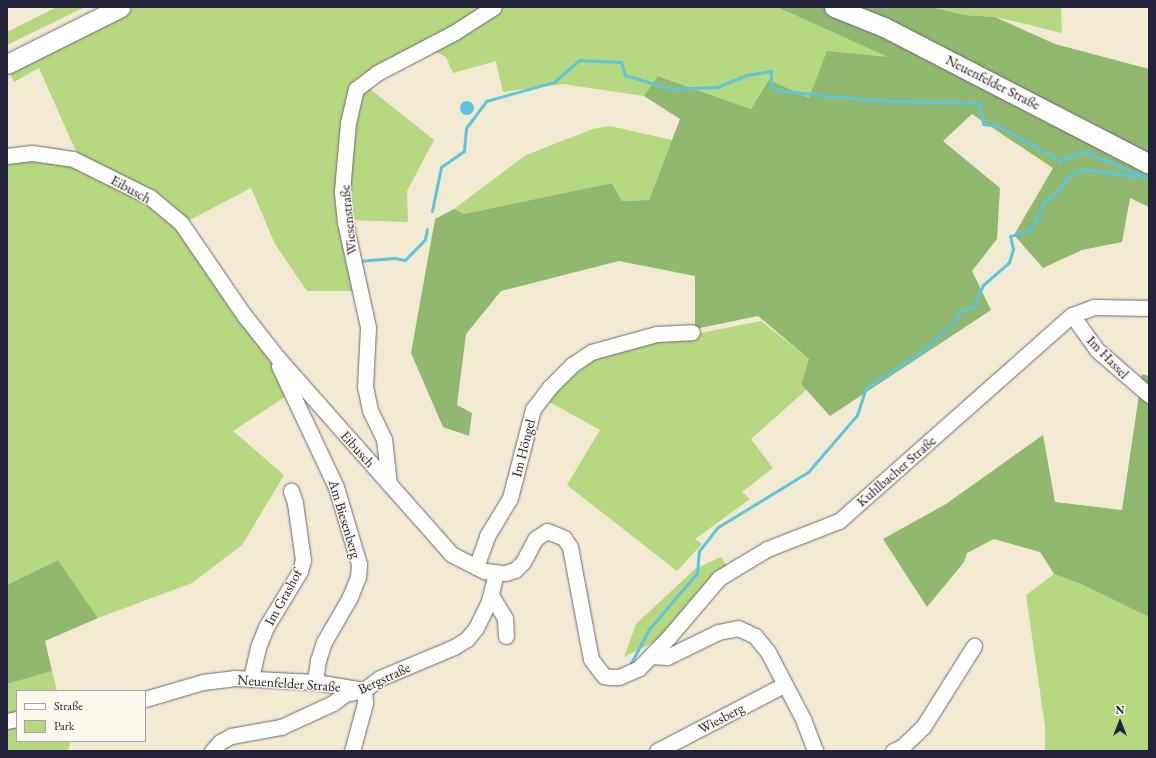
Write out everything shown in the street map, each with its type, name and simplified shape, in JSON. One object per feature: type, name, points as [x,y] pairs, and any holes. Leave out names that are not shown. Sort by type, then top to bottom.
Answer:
[{"type":"main road","points":[[7,64],[121,7]]},
{"type":"main road","name":"Neuenfelder Straße","points":[[834,7],[884,27],[1149,164]]},
{"type":"street","name":"Wiesenstraße","points":[[389,484],[384,439],[370,410],[365,387],[368,327],[345,222],[342,191],[348,123],[356,89],[377,73],[455,32],[494,7]]},
{"type":"street","name":"Eibusch","points":[[7,156],[32,153],[73,159],[150,197],[181,224],[244,315],[277,358],[451,554],[476,567],[496,573],[515,570],[523,562],[535,538],[547,531],[556,533],[570,547],[586,642],[595,667],[604,676],[619,677],[639,668],[651,656]]},
{"type":"street","name":"Kuhlbacher Straße","points":[[651,656],[719,578],[767,549],[839,521],[1072,315],[1094,307],[1149,308]]},
{"type":"street","name":"Im Hassel","points":[[1072,315],[1097,350],[1149,395]]},
{"type":"street","name":"Im Höngel","points":[[476,567],[487,536],[510,498],[533,409],[550,387],[572,365],[592,352],[657,334],[692,332]]},
{"type":"street","name":"Am Biesenberg","points":[[277,358],[278,366],[336,487],[359,564],[358,577],[350,597],[324,642],[318,660],[316,682]]},
{"type":"street","name":"Im Grashof","points":[[252,678],[258,647],[266,627],[300,571],[303,560],[291,491]]},
{"type":"street","name":"Bergstraße","points":[[212,751],[220,742],[231,736],[281,727],[333,703],[346,694],[364,690],[380,678],[454,647],[467,639],[479,622],[491,595],[496,573]]},
{"type":"street","points":[[491,595],[505,618],[506,636]]},
{"type":"street","points":[[651,656],[667,657],[718,632],[738,628],[755,636],[768,652],[784,685],[803,718],[815,751]]},
{"type":"street","points":[[893,751],[902,747],[923,727],[974,646]]},
{"type":"street","name":"Neuenfelder Straße","points":[[146,699],[203,682],[252,678],[316,682],[364,690]]},
{"type":"street","name":"Wiesberg","points":[[657,751],[784,685]]},
{"type":"street","points":[[352,751],[365,703],[364,690]]},
{"type":"green space","points":[[57,7],[85,7],[7,45],[7,32]]},
{"type":"green space","points":[[138,7],[488,7],[355,88],[343,158],[356,291],[307,291],[275,244],[251,188],[186,222],[79,158],[39,68],[14,82],[9,71],[127,10]]},
{"type":"green space","points":[[499,7],[777,7],[889,57],[809,98],[751,109],[659,76],[644,96],[563,84],[503,92],[496,61],[453,73],[446,57],[428,48]]},
{"type":"green space","points":[[777,7],[931,7],[964,15],[995,17],[1055,44],[1149,69],[1149,207],[1130,198],[1122,242],[1082,250],[1043,268],[1014,235],[1053,168],[972,114],[943,141],[1000,188],[997,239],[972,271],[991,310],[830,416],[801,384],[809,359],[758,316],[695,329],[695,276],[619,261],[501,291],[466,334],[457,405],[472,413],[469,436],[443,427],[411,353],[435,219],[454,209],[464,214],[612,183],[622,201],[649,200],[680,119],[644,96],[658,76],[751,109],[769,80],[809,98],[827,51],[888,57]]},
{"type":"green space","points":[[931,7],[1061,7],[1062,33],[996,17],[964,15]]},
{"type":"green space","points":[[365,85],[434,140],[407,191],[408,222],[348,220],[350,123]]},
{"type":"green space","points":[[610,126],[672,140],[649,200],[622,201],[612,183],[464,214],[454,209],[526,155],[593,129]]},
{"type":"green space","points":[[32,156],[71,162],[148,200],[178,226],[268,353],[288,395],[233,431],[284,475],[242,545],[192,583],[98,618],[58,560],[7,585],[7,160]]},
{"type":"green space","points":[[761,321],[809,359],[801,384],[806,390],[751,439],[773,468],[742,492],[750,499],[695,539],[702,544],[677,571],[567,485],[600,430],[544,399],[572,370],[605,352]]},
{"type":"green space","points":[[1142,374],[1149,376],[1149,617],[1081,584],[1054,574],[1040,552],[994,539],[967,553],[964,562],[927,607],[883,539],[946,504],[1043,435],[1055,502],[1122,510]]},
{"type":"green space","points":[[721,557],[727,566],[666,636],[624,657],[636,624],[695,569]]},
{"type":"green space","points":[[58,560],[98,618],[45,641],[52,671],[7,684],[7,585]]},
{"type":"green space","points":[[1054,574],[1081,584],[1149,617],[1149,751],[1045,751],[1045,726],[1026,595]]},
{"type":"green space","points":[[52,671],[57,690],[16,690],[16,715],[7,717],[7,684]]},
{"type":"green space","points":[[16,722],[16,742],[71,742],[68,751],[7,751],[7,724]]},
{"type":"water","points":[[464,101],[470,101],[474,105],[474,111],[470,115],[464,115],[460,111],[460,105]]},
{"type":"waterway","points":[[432,211],[441,167],[464,151],[466,128],[486,101],[554,82],[579,60],[621,62],[625,75],[671,89],[717,87],[747,75],[771,71],[771,87],[784,91],[869,100],[979,103],[983,124],[999,126],[1060,161],[1083,151],[1146,177]]},
{"type":"waterway","points":[[631,663],[650,628],[697,573],[699,551],[718,527],[808,472],[857,415],[866,388],[921,352],[955,321],[959,311],[974,307],[983,285],[1009,262],[1013,249],[1010,236],[1026,232],[1034,225],[1044,202],[1058,191],[1068,177],[1082,169],[1140,177]]},
{"type":"waterway","points":[[359,261],[394,258],[405,260],[425,239],[427,229]]}]
